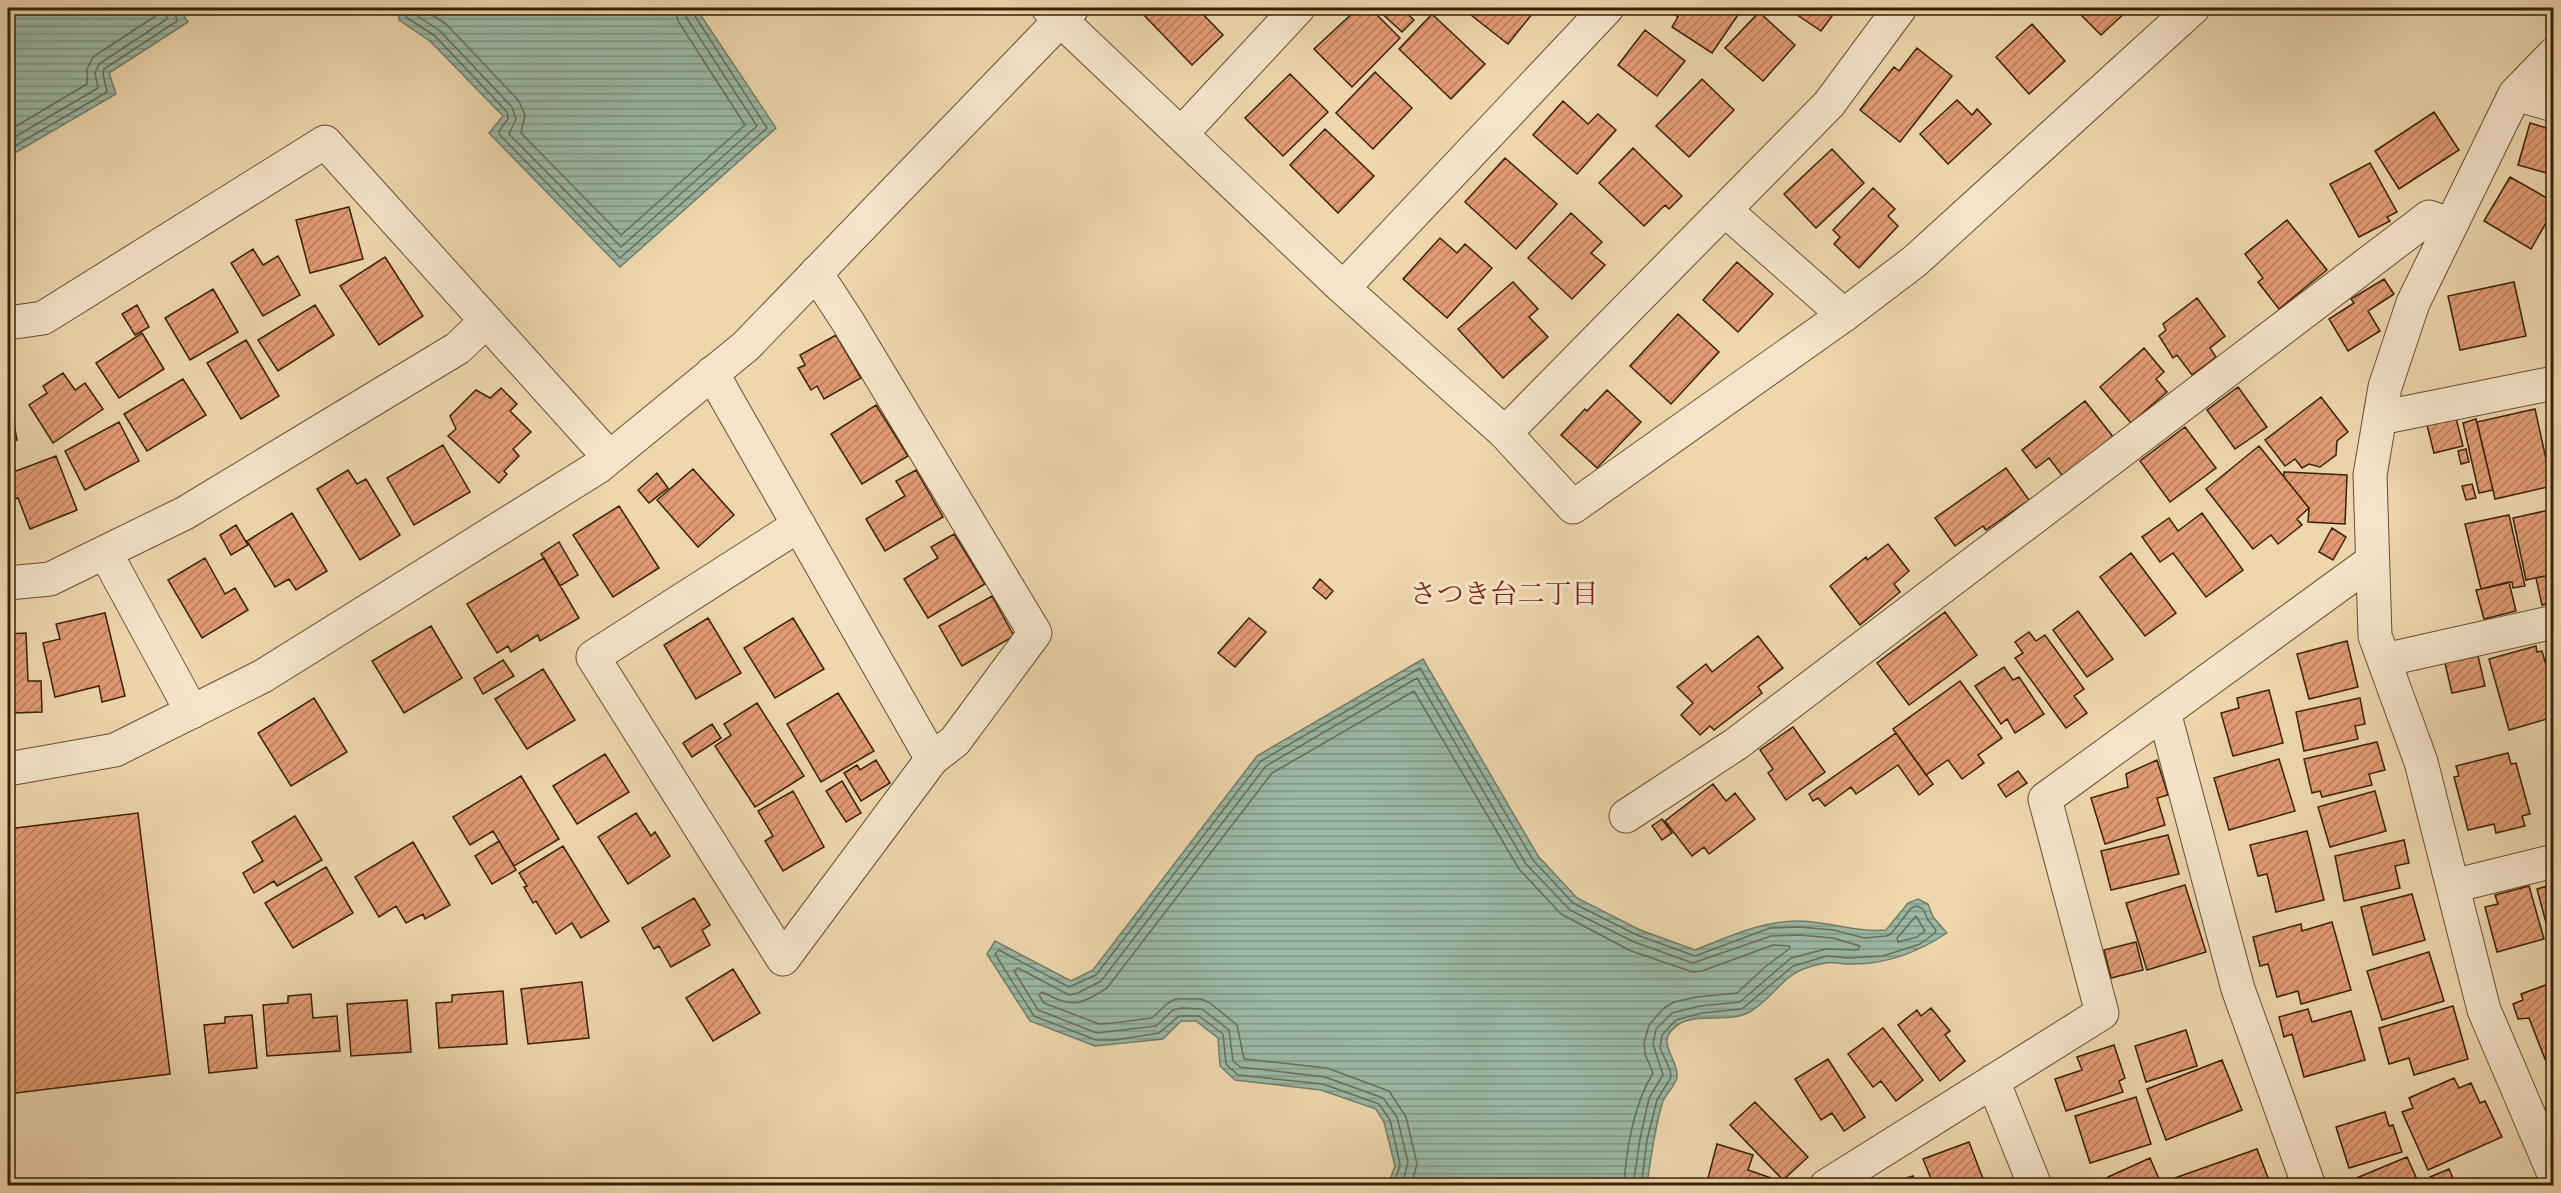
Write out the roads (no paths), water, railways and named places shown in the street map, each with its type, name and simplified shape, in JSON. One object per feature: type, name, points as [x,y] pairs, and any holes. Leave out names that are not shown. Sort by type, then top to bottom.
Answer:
[{"type":"street","points":[[1182,134],[1298,8]]},
{"type":"street","points":[[1343,288],[1607,8]]},
{"type":"street","points":[[1505,434],[1829,104],[1900,8]]},
{"type":"street","points":[[8,769],[115,750],[263,676],[598,467],[746,346],[1060,12],[1182,134],[1343,288],[1505,434],[1573,507],[1844,315],[1916,261],[2193,8]]},
{"type":"street","points":[[2553,54],[2515,94],[2412,303],[2385,387],[2370,475],[2375,636],[2421,762],[2484,1010],[2553,1174]]},
{"type":"street","points":[[2515,94],[2553,105]]},
{"type":"street","points":[[8,322],[43,318],[325,142],[609,458]]},
{"type":"street","points":[[1725,210],[1844,315]]},
{"type":"street","points":[[1626,816],[1736,744],[2429,216],[2451,225]]},
{"type":"street","points":[[799,525],[593,657],[783,959],[932,759],[955,741],[1035,633],[848,321],[816,273]]},
{"type":"street","points":[[8,584],[50,579],[185,513],[458,348],[486,321]]},
{"type":"street","points":[[712,373],[932,759]]},
{"type":"street","points":[[2380,418],[2553,383]]},
{"type":"street","points":[[105,552],[192,712]]},
{"type":"street","points":[[1826,1185],[2102,1013],[2045,799],[2372,561]]},
{"type":"street","points":[[2384,660],[2553,622]]},
{"type":"street","points":[[2164,712],[2238,989],[2309,1185]]},
{"type":"street","points":[[2452,886],[2553,861]]},
{"type":"street","points":[[1993,1081],[2035,1185]]},
{"type":"water","points":[[8,8],[179,8],[188,22],[109,73],[116,94],[8,157]]},
{"type":"water","points":[[398,8],[696,8],[776,128],[620,267],[489,133],[503,116],[430,41],[399,20]]},
{"type":"water","points":[[1423,659],[1538,856],[1577,898],[1640,930],[1695,950],[1745,931],[1784,922],[1798,921],[1864,930],[1886,930],[1908,903],[1918,899],[1928,904],[1933,917],[1947,933],[1912,952],[1888,960],[1862,964],[1829,962],[1811,966],[1791,976],[1761,1003],[1743,1015],[1696,1019],[1679,1024],[1671,1030],[1667,1043],[1677,1070],[1677,1077],[1662,1104],[1647,1185],[1388,1185],[1395,1166],[1384,1122],[1376,1109],[1321,1090],[1235,1080],[1220,1066],[1218,1038],[1196,1021],[1181,1021],[1163,1039],[1095,1046],[1030,1021],[987,954],[995,941],[1071,981],[1093,970],[1257,756]]},
{"type":"district","name":"さつき台二丁目","points":[[1504,594]]}]
